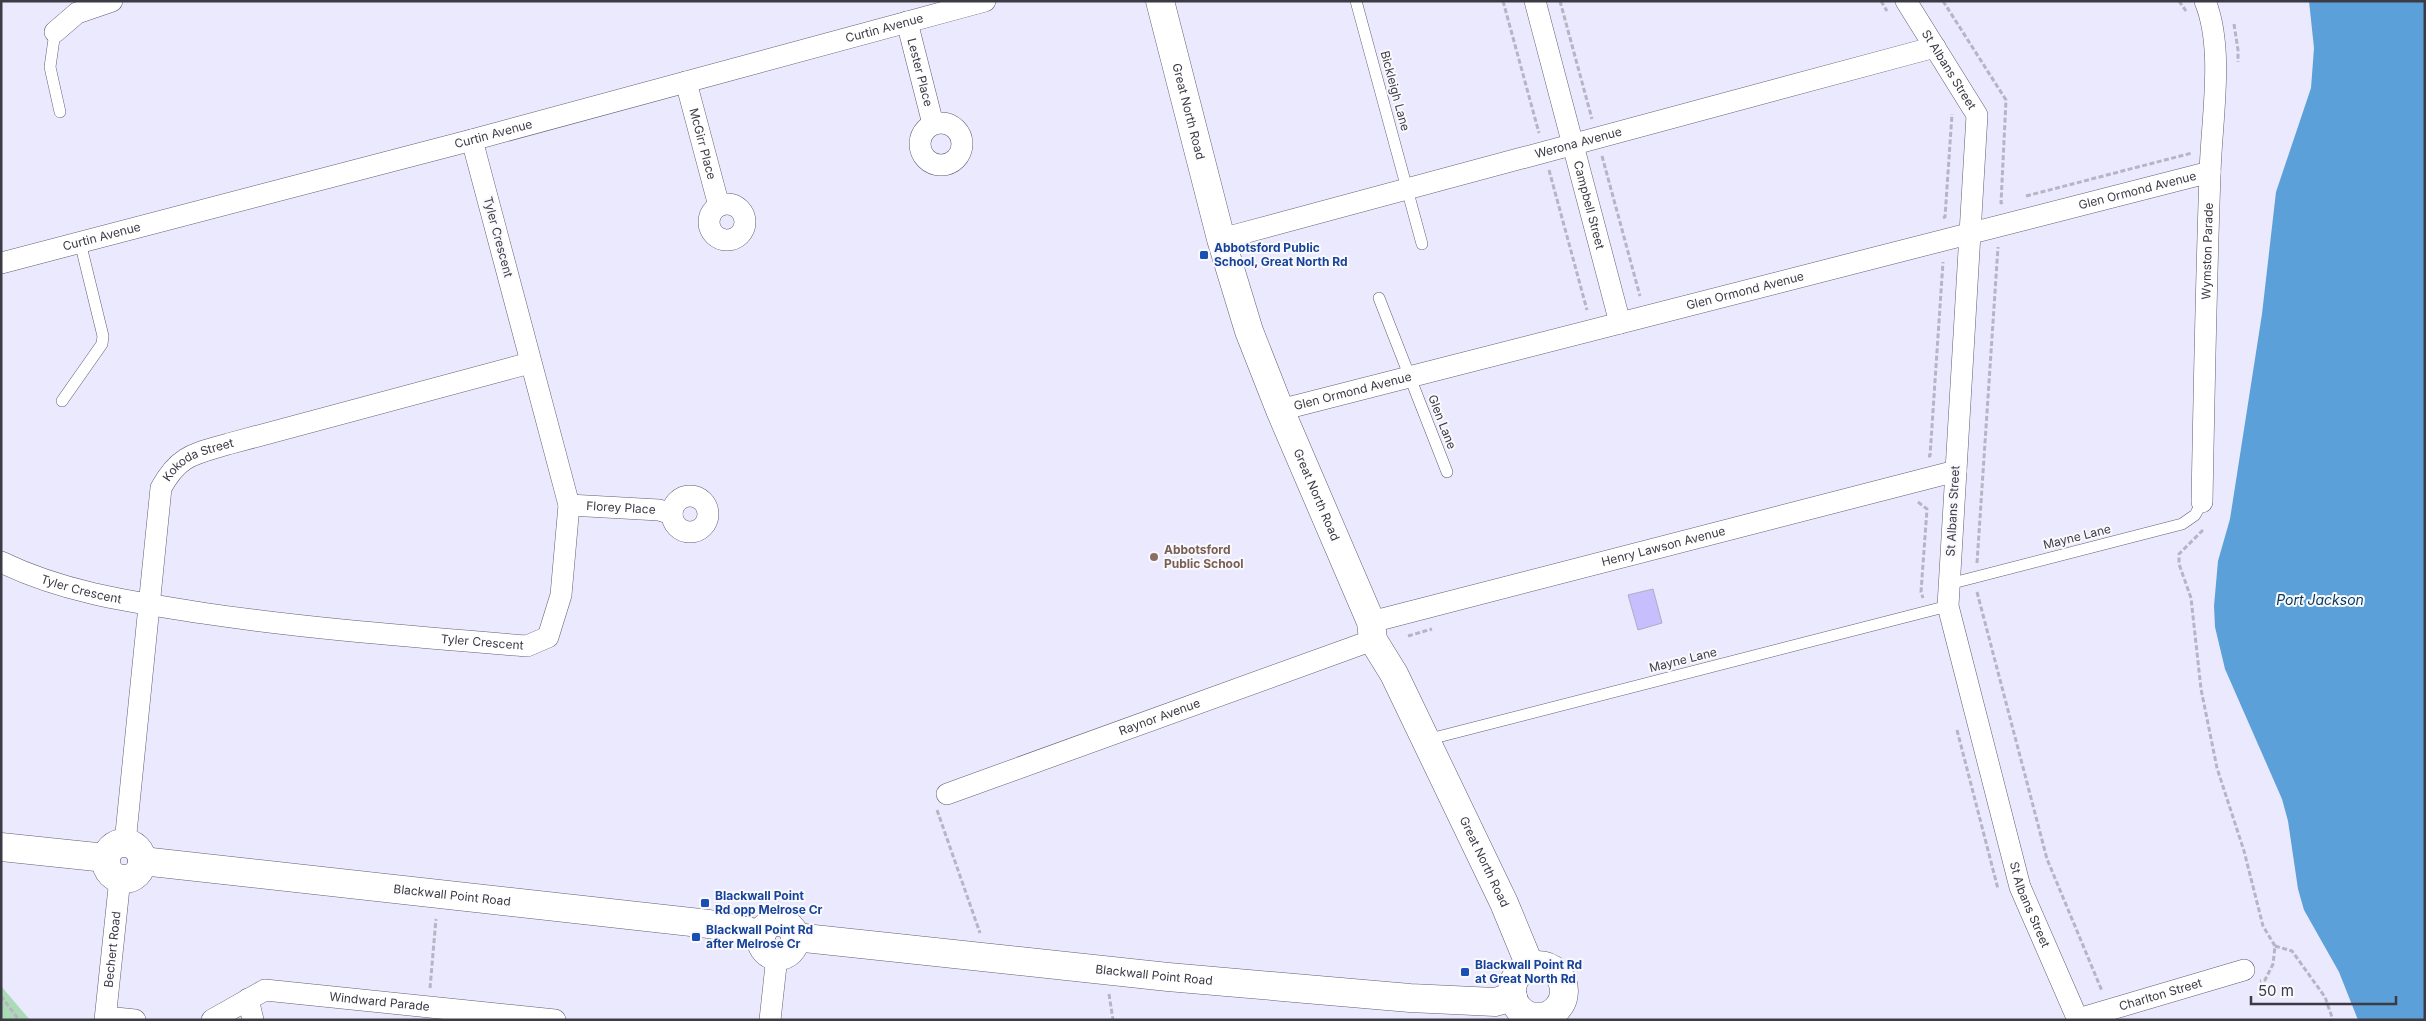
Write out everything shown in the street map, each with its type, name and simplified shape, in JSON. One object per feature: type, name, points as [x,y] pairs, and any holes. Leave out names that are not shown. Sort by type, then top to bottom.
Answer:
[{"type":"street","points":[[55,32],[77,13],[112,1]]},
{"type":"street","name":"Curtin Avenue","points":[[1,263],[472,140],[985,1]]},
{"type":"street","name":"Great North Road","points":[[1160,1],[1221,239],[1249,332],[1372,631],[1504,903],[1530,966]]},
{"type":"street","name":"Campbell Street","points":[[1535,1],[1620,323]]},
{"type":"street","name":"St Albans Street","points":[[1906,1],[1977,115],[1948,606],[2020,887],[2078,1019]]},
{"type":"street","name":"Wymston Parade","points":[[2202,502],[2210,172],[2216,51],[2212,19],[2205,1]]},
{"type":"street","name":"Lester Place","points":[[907,22],[933,124]]},
{"type":"street","name":"Werona Avenue","points":[[1221,239],[1935,47]]},
{"type":"street","name":"McGirr Place","points":[[686,82],[719,206]]},
{"type":"street","name":"Tyler Crescent","points":[[1,562],[53,584],[96,596],[254,620],[527,646],[548,637],[557,613],[561,595],[569,505],[472,140]]},
{"type":"street","name":"Glen Ormond Avenue","points":[[1280,410],[2210,172]]},
{"type":"street","name":"Kokoda Street","points":[[123,860],[161,488],[170,471],[189,456],[530,363]]},
{"type":"street","name":"Henry Lawson Avenue","points":[[1372,631],[1956,471]]},
{"type":"street","name":"Florey Place","points":[[569,505],[659,510],[672,514]]},
{"type":"street","name":"Raynor Avenue","points":[[947,794],[1372,631]]},
{"type":"street","name":"Blackwall Point Road","points":[[1,847],[709,924],[769,945],[782,956],[790,951],[795,937],[1168,977],[1400,997],[1489,1002],[1513,997]]},
{"type":"street","name":"Bechert Road","points":[[106,1018],[123,860]]},
{"type":"street","points":[[769,945],[770,1020]]},
{"type":"street","points":[[1530,966],[1547,966],[1561,977],[1564,988],[1563,999],[1555,1016],[1538,1017],[1529,1015],[1517,1006],[1513,997],[1513,987],[1516,978],[1530,966]]},
{"type":"street","name":"Charlton Street","points":[[2078,1019],[2244,970]]},
{"type":"street","name":"Windward Parade","points":[[212,1020],[251,1010],[265,990],[555,1020]]},
{"type":"street","points":[[106,1018],[135,1020]]},
{"type":"lane","name":"Bickleigh Lane","points":[[1356,1],[1422,244]]},
{"type":"lane","points":[[55,32],[50,67],[60,112]]},
{"type":"lane","points":[[62,402],[102,344],[103,336],[80,242]]},
{"type":"lane","name":"Glen Lane","points":[[1379,298],[1447,472]]},
{"type":"lane","name":"Mayne Lane","points":[[1949,584],[2182,524],[2195,515],[2202,502]]},
{"type":"lane","name":"Mayne Lane","points":[[1424,740],[1948,606]]},
{"type":"path","points":[[2180,1],[2187,13]]},
{"type":"path","points":[[1945,218],[1952,114]]},
{"type":"path","points":[[2020,198],[2193,153],[2193,144]]},
{"type":"path","points":[[2001,202],[2011,200]]},
{"type":"path","points":[[1977,568],[1998,247]]},
{"type":"path","points":[[1930,456],[1943,262]]},
{"type":"path","points":[[2192,540],[2179,554],[2179,564],[2191,598],[2200,689],[2216,768],[2244,850],[2263,926],[2275,946],[2292,951],[2325,997],[2334,1020]]},
{"type":"path","points":[[1976,587],[2047,860],[2104,996]]},
{"type":"path","points":[[947,794],[935,811],[980,933]]},
{"type":"path","points":[[428,1007],[436,919]]},
{"type":"path","points":[[1109,993],[1112,1020]]},
{"type":"path","points":[[1,996],[18,1020]]},
{"type":"green space","points":[[1,986],[30,1020],[1,1020]]},
{"type":"water","name":"Port Jackson","points":[[2309,1],[2425,1],[2425,1020],[2358,1020],[2339,972],[2304,910],[2298,889],[2288,821],[2282,799],[2225,669],[2215,627],[2214,606],[2218,561],[2230,519],[2262,314],[2276,192],[2311,88],[2314,48]]},
{"type":"building","points":[[1653,589],[1662,623],[1638,630],[1628,595]]},
{"type":"place","name":"Abbotsford Public School, Great North Rd","points":[[1204,255]]},
{"type":"place","name":"Abbotsford Public School","points":[[1154,557]]},
{"type":"place","name":"Blackwall Point Rd opp Melrose Cr","points":[[705,903]]},
{"type":"place","name":"Blackwall Point Rd after Melrose Cr","points":[[696,937]]},
{"type":"place","name":"Blackwall Point Rd at Great North Rd","points":[[1465,972]]}]
